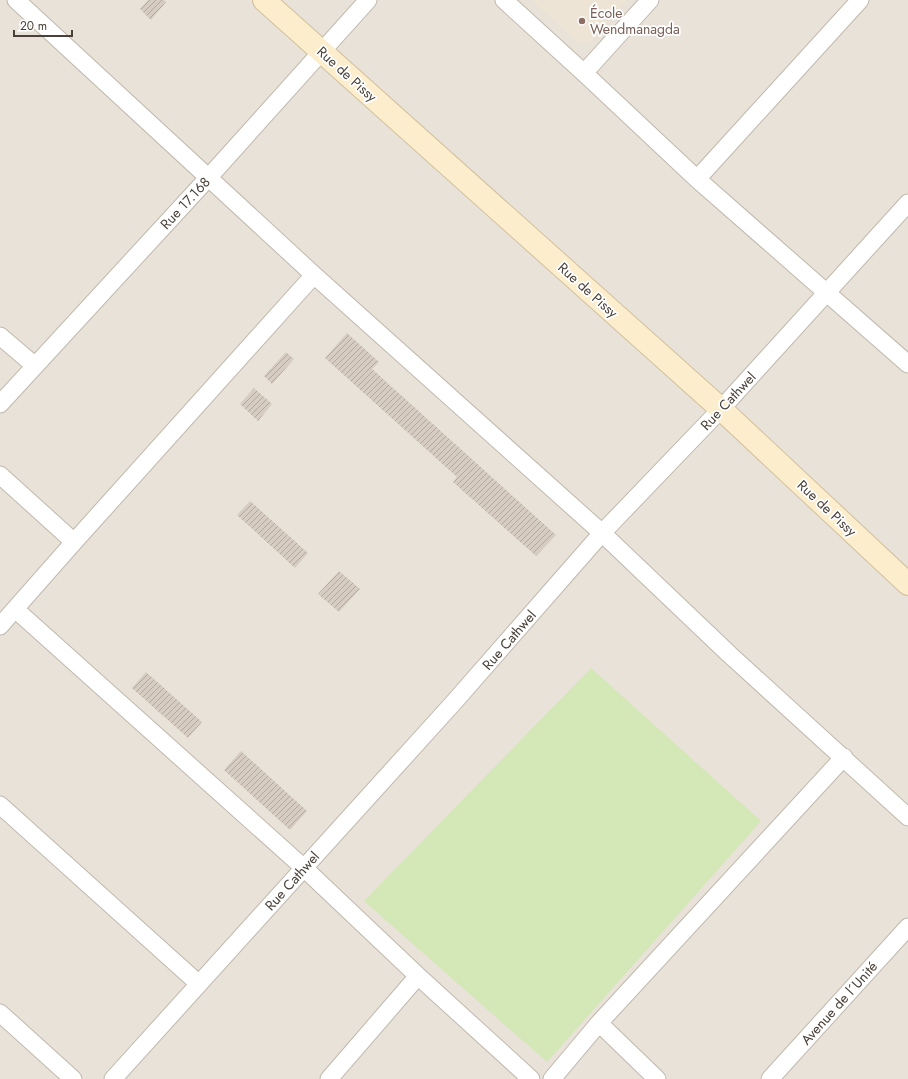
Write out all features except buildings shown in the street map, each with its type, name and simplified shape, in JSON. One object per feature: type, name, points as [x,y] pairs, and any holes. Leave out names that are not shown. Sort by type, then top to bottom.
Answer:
[{"type":"street","points":[[16,0],[314,275],[602,533],[730,654],[908,817]]},
{"type":"street","name":"Rue de Pissy","points":[[264,0],[721,409],[908,584]]},
{"type":"street","name":"Rue 17.168","points":[[0,404],[34,365],[209,177],[368,0]]},
{"type":"street","points":[[504,0],[697,179],[828,292],[908,364]]},
{"type":"street","points":[[584,73],[650,0]]},
{"type":"street","points":[[697,179],[860,0]]},
{"type":"street","name":"Rue Cathwel","points":[[113,1079],[455,702],[602,533],[721,409],[908,203]]},
{"type":"street","points":[[0,626],[314,275]]},
{"type":"street","points":[[0,336],[34,365]]},
{"type":"street","points":[[0,475],[74,542]]},
{"type":"street","points":[[15,609],[304,868],[418,976],[531,1079]]},
{"type":"street","points":[[552,1079],[599,1023],[844,758]]},
{"type":"street","points":[[0,805],[199,984]]},
{"type":"street","name":"Avenue de l´Unité","points":[[770,1079],[908,927]]},
{"type":"street","points":[[330,1079],[418,976]]},
{"type":"street","points":[[0,1012],[73,1079]]},
{"type":"street","points":[[599,1023],[658,1079]]},
{"type":"shaded area","points":[[0,0],[908,0],[908,1079],[0,1079]]},
{"type":"shaded area","name":"École Wendmanagda","points":[[531,0],[627,0],[591,42],[577,42]]},
{"type":"green space","points":[[591,668],[761,821],[547,1062],[364,901]]},
{"type":"place","name":"École Wendmanagda","points":[[582,21]]}]
